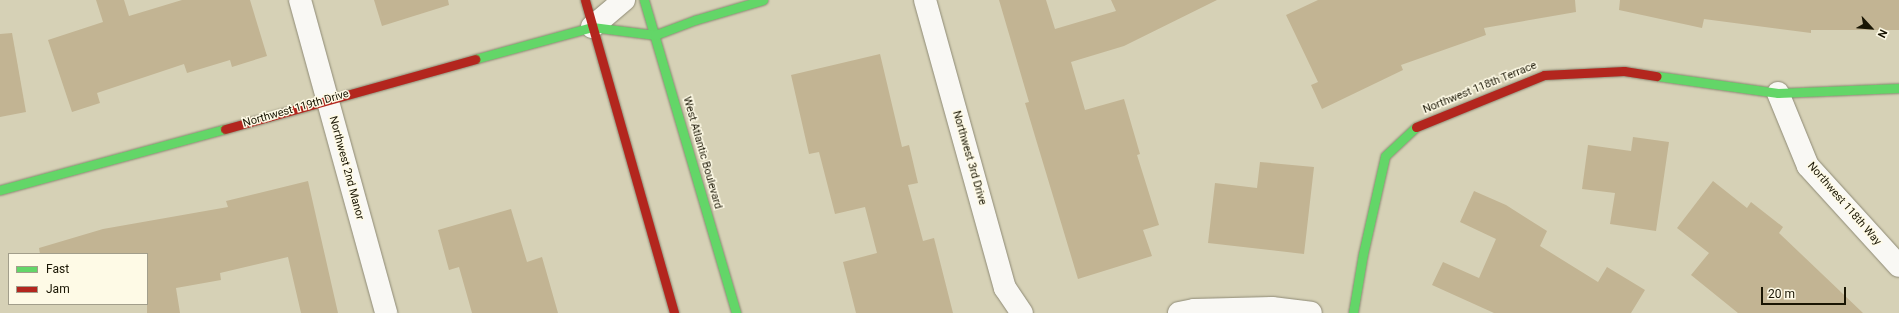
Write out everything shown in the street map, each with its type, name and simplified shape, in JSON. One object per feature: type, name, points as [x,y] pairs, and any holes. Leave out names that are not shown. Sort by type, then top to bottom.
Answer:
[{"type":"street","name":"Northwest 2nd Manor","points":[[300,0],[386,313]]},
{"type":"street","points":[[585,0],[674,313]]},
{"type":"street","name":"Northwest 119th Drive","points":[[592,27],[624,0]]},
{"type":"street","name":"West Atlantic Boulevard","points":[[644,0],[736,313]]},
{"type":"street","name":"Northwest 119th Drive","points":[[0,190],[9,189],[592,27],[655,36],[695,20],[764,0]]},
{"type":"street","name":"Northwest 3rd Drive","points":[[925,0],[1005,288],[1022,313]]},
{"type":"street","name":"Northwest 118th Terrace","points":[[1353,313],[1363,254],[1385,156],[1418,126],[1544,75],[1624,71],[1778,93],[1899,88]]},
{"type":"street","name":"Northwest 118th Way","points":[[1778,93],[1808,166],[1899,266]]},
{"type":"street","points":[[1179,313],[1194,310],[1272,308],[1311,313]]},
{"type":"building","points":[[96,0],[124,0],[129,16],[182,0],[250,0],[267,56],[232,67],[230,60],[187,73],[184,64],[97,93],[100,103],[72,112],[48,40],[103,22]]},
{"type":"building","points":[[374,0],[448,0],[449,5],[382,26]]},
{"type":"building","points":[[999,0],[1046,0],[1055,29],[1116,11],[1111,0],[1217,0],[1124,46],[1071,62],[1085,110],[1124,99],[1140,154],[1137,155],[1159,225],[1143,230],[1152,256],[1078,279],[1025,103],[1029,102]]},
{"type":"building","points":[[1318,0],[1575,0],[1576,12],[1484,28],[1486,35],[1401,65],[1403,70],[1322,109],[1311,85],[1318,82],[1286,15]]},
{"type":"building","points":[[1620,0],[1899,0],[1899,30],[1811,30],[1811,33],[1704,19],[1702,28],[1619,10]]},
{"type":"building","points":[[12,33],[26,112],[0,117],[0,34]]},
{"type":"building","points":[[880,54],[902,147],[909,145],[918,183],[908,185],[923,241],[934,238],[953,313],[856,313],[843,262],[877,253],[865,207],[835,214],[819,152],[809,154],[791,75]]},
{"type":"building","points":[[1633,137],[1669,142],[1656,231],[1610,224],[1615,193],[1582,189],[1588,145],[1631,151]]},
{"type":"building","points":[[1260,162],[1314,167],[1304,254],[1208,243],[1215,183],[1257,188]]},
{"type":"building","points":[[308,181],[338,313],[301,313],[288,257],[220,273],[221,280],[176,288],[180,313],[147,313],[148,253],[40,253],[39,248],[103,229],[228,207],[226,201]]},
{"type":"building","points":[[1713,181],[1747,208],[1751,202],[1783,227],[1779,233],[1863,313],[1738,313],[1691,275],[1709,253],[1677,228]]},
{"type":"building","points":[[1474,191],[1506,205],[1547,231],[1540,246],[1598,282],[1607,267],[1645,290],[1631,313],[1494,313],[1432,285],[1443,262],[1479,278],[1496,239],[1460,222]]},
{"type":"building","points":[[511,209],[527,262],[542,257],[558,313],[472,313],[459,267],[449,270],[438,230]]},
{"type":"traffic: fast","points":[[644,0],[736,313]]},
{"type":"traffic: fast","points":[[475,59],[592,27],[655,35],[695,20],[763,0]]},
{"type":"traffic: fast","points":[[1657,76],[1778,93],[1899,88]]},
{"type":"traffic: fast","points":[[1353,313],[1363,254],[1385,156],[1416,127]]},
{"type":"traffic: fast","points":[[0,190],[225,129]]},
{"type":"traffic: jam","points":[[585,0],[674,313]]},
{"type":"traffic: jam","points":[[225,129],[475,59]]},
{"type":"traffic: jam","points":[[1416,127],[1544,75],[1624,71],[1657,76]]}]
